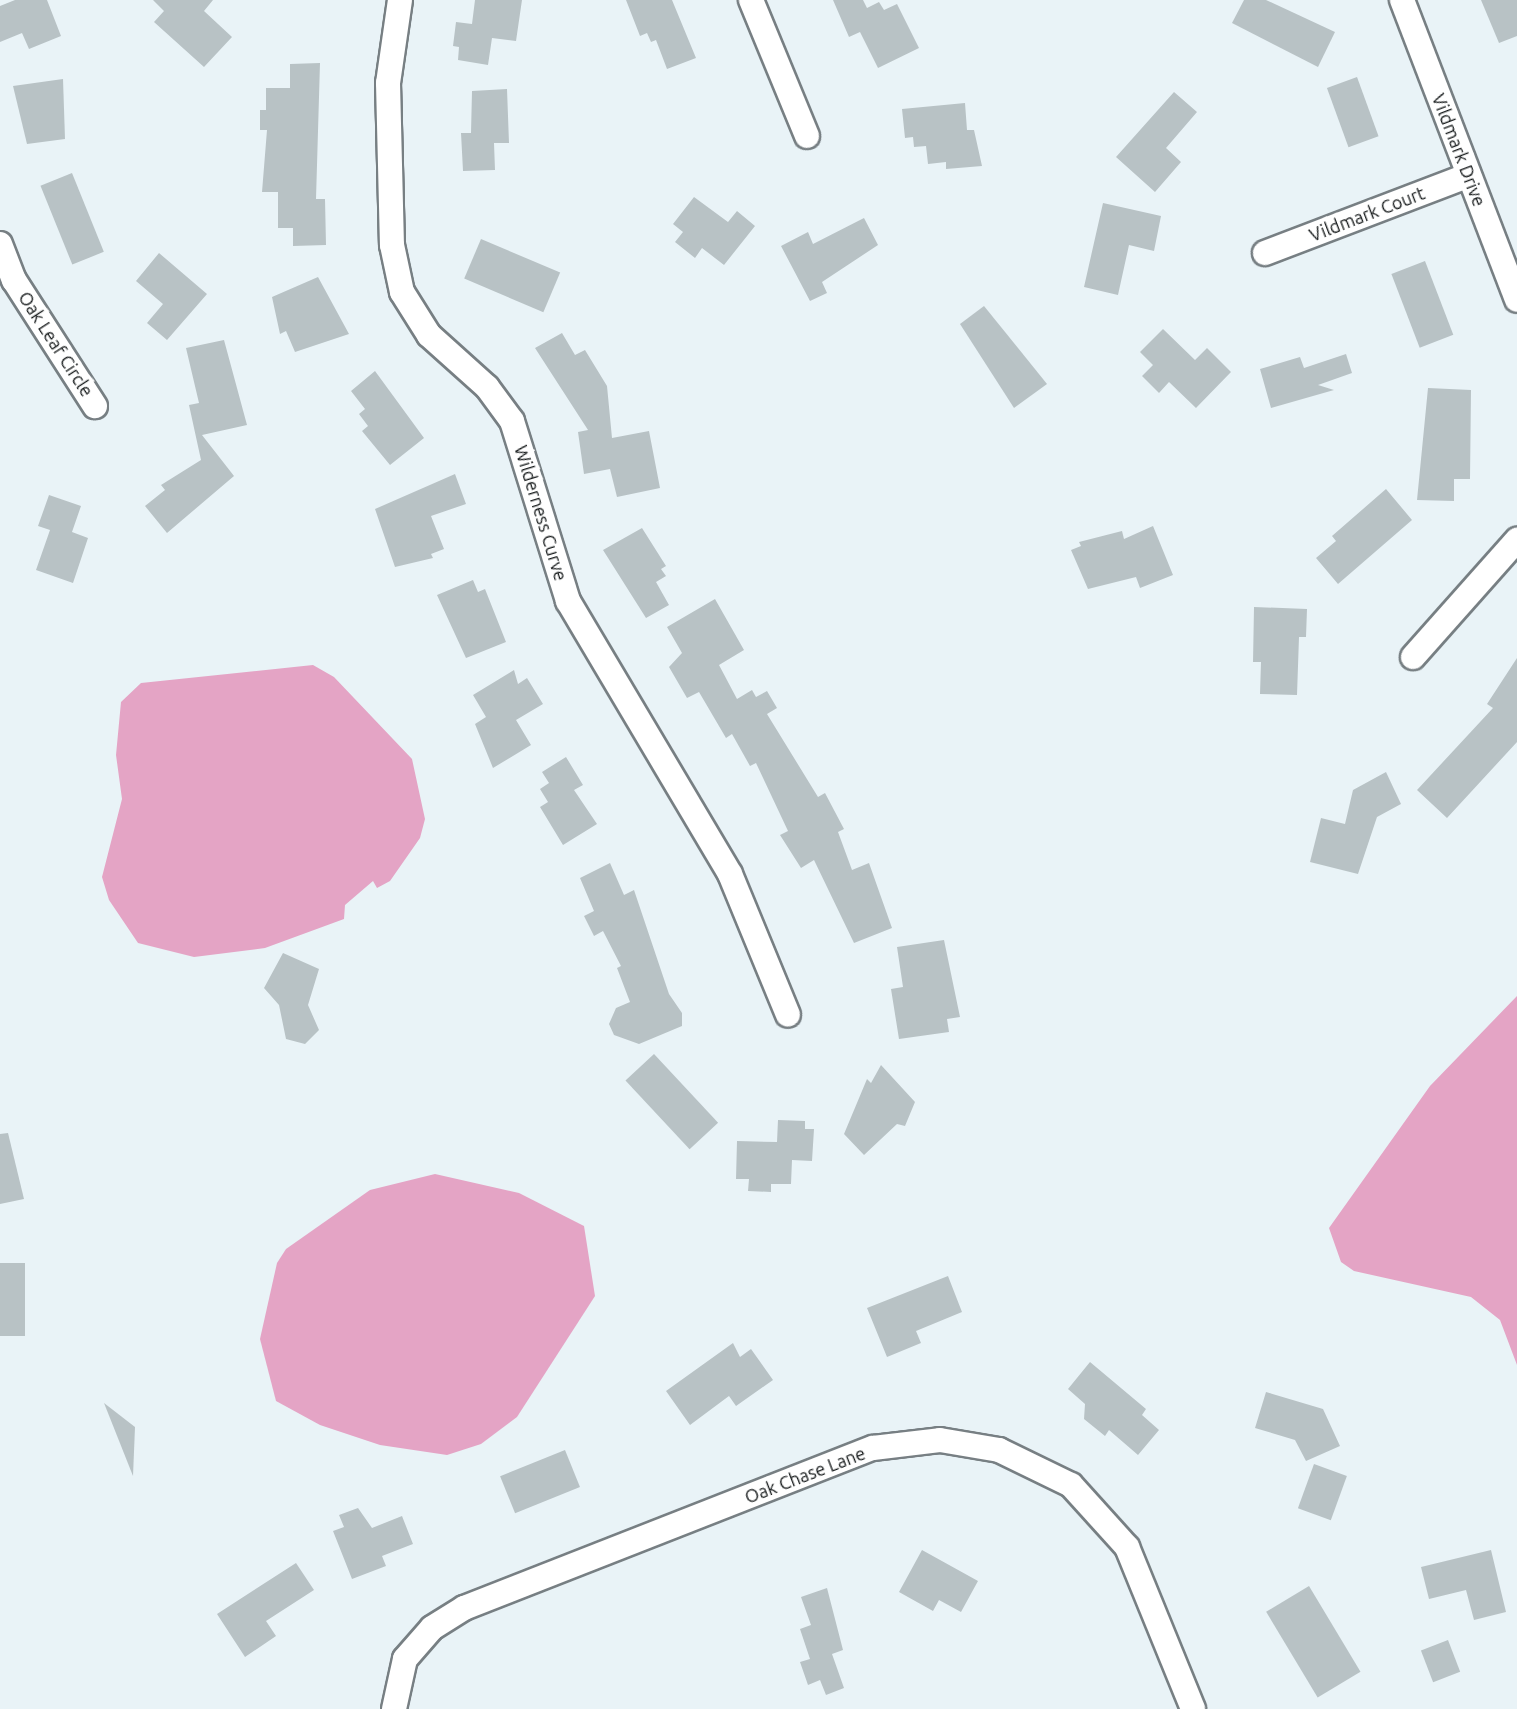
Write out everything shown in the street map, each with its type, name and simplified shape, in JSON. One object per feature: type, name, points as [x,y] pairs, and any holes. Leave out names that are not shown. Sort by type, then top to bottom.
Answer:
[{"type":"street","points":[[751,0],[807,136]]},
{"type":"street","name":"Vildmark Drive","points":[[1402,0],[1517,300]]},
{"type":"street","name":"Wilderness Curve","points":[[391,2],[388,83],[392,245],[402,292],[429,335],[487,387],[512,421],[568,601],[730,874],[788,1015]]},
{"type":"street","name":"Vildmark Court","points":[[1265,253],[1469,175]]},
{"type":"street","name":"Oak Leaf Circle","points":[[0,244],[14,280],[95,406]]},
{"type":"street","points":[[1413,657],[1517,540]]},
{"type":"street","name":"Oak Chase Lane","points":[[394,1709],[405,1659],[432,1628],[464,1608],[873,1448],[940,1440],[999,1450],[1071,1485],[1127,1547],[1193,1709]]},
{"type":"shaded area","points":[[313,665],[334,677],[412,759],[425,819],[420,838],[390,881],[377,888],[373,881],[345,905],[344,919],[265,948],[194,957],[138,943],[109,900],[102,877],[122,799],[116,755],[121,702],[141,683]]},
{"type":"shaded area","points":[[1517,996],[1517,1365],[1500,1320],[1471,1297],[1354,1271],[1341,1262],[1329,1228],[1430,1086]]},
{"type":"shaded area","points":[[435,1174],[519,1193],[584,1226],[595,1296],[517,1417],[481,1444],[447,1455],[380,1445],[320,1425],[276,1401],[260,1339],[277,1263],[286,1249],[370,1190]]},
{"type":"building","points":[[15,0],[47,0],[61,36],[29,49],[22,33],[0,42],[0,6]]},
{"type":"building","points":[[153,0],[213,0],[204,11],[232,37],[204,67],[154,22],[164,11]]},
{"type":"building","points":[[475,0],[522,0],[516,41],[492,38],[488,65],[458,60],[459,47],[453,46],[456,22],[472,24]]},
{"type":"building","points":[[626,0],[672,0],[696,58],[667,69],[656,40],[651,42],[647,33],[640,36]]},
{"type":"building","points":[[833,0],[863,0],[867,8],[879,2],[884,10],[897,4],[919,48],[878,68],[860,32],[849,37]]},
{"type":"building","points":[[1244,0],[1266,0],[1335,32],[1318,67],[1232,23]]},
{"type":"building","points":[[1481,0],[1517,0],[1517,36],[1499,43]]},
{"type":"building","points":[[320,63],[316,199],[325,199],[326,245],[293,246],[293,228],[278,228],[278,192],[262,192],[267,130],[260,130],[260,110],[266,110],[266,88],[290,88],[290,64]]},
{"type":"building","points":[[1357,77],[1379,136],[1348,147],[1327,88]]},
{"type":"building","points":[[63,79],[65,139],[27,144],[13,86]]},
{"type":"building","points":[[507,89],[509,143],[494,143],[495,170],[463,171],[461,133],[471,133],[472,91]]},
{"type":"building","points":[[1174,92],[1197,112],[1166,148],[1181,162],[1155,192],[1116,157]]},
{"type":"building","points":[[965,103],[967,130],[974,130],[982,166],[946,169],[946,162],[928,164],[926,146],[914,147],[913,137],[905,138],[902,109]]},
{"type":"building","points":[[72,173],[104,252],[72,265],[40,186]]},
{"type":"building","points":[[694,197],[728,222],[737,211],[755,226],[724,265],[702,248],[695,258],[675,242],[683,232],[673,224]]},
{"type":"building","points":[[1103,203],[1161,216],[1154,251],[1129,245],[1118,295],[1084,287]]},
{"type":"building","points":[[864,218],[878,245],[822,282],[827,293],[810,301],[781,246],[808,232],[813,244]]},
{"type":"building","points":[[481,239],[560,273],[543,312],[464,279]]},
{"type":"building","points":[[159,253],[207,294],[167,340],[147,323],[163,304],[136,281]]},
{"type":"building","points":[[1425,261],[1453,335],[1420,348],[1391,274]]},
{"type":"building","points":[[318,277],[349,334],[295,352],[286,331],[280,334],[272,297]]},
{"type":"building","points":[[984,306],[1047,384],[1014,408],[960,324]]},
{"type":"building","points":[[1163,329],[1195,360],[1207,348],[1231,372],[1196,408],[1169,382],[1159,393],[1142,376],[1153,365],[1140,352]]},
{"type":"building","points":[[562,333],[575,355],[585,350],[607,386],[612,438],[649,431],[660,488],[617,497],[610,469],[584,474],[578,432],[588,430],[535,348]]},
{"type":"building","points":[[224,340],[247,425],[202,435],[234,476],[167,533],[145,506],[165,490],[161,485],[201,460],[189,405],[199,403],[186,348]]},
{"type":"building","points":[[1346,354],[1352,373],[1318,385],[1334,390],[1271,408],[1260,369],[1300,357],[1304,368]]},
{"type":"building","points":[[375,371],[424,438],[390,465],[362,431],[368,426],[359,414],[365,409],[351,391]]},
{"type":"building","points":[[1428,388],[1471,390],[1470,479],[1454,479],[1454,501],[1417,500]]},
{"type":"building","points":[[455,474],[466,504],[431,516],[444,549],[431,554],[433,558],[395,567],[375,509]]},
{"type":"building","points":[[1386,489],[1412,520],[1338,584],[1316,558],[1336,541],[1332,536]]},
{"type":"building","points":[[49,495],[81,506],[72,532],[88,538],[73,583],[36,570],[50,530],[38,526]]},
{"type":"building","points":[[1153,526],[1173,575],[1140,588],[1136,577],[1088,589],[1071,550],[1081,546],[1079,542],[1122,531],[1124,539]]},
{"type":"building","points":[[642,528],[666,566],[661,569],[666,576],[656,582],[669,605],[646,618],[603,550]]},
{"type":"building","points":[[473,580],[478,592],[485,589],[506,642],[466,658],[437,595]]},
{"type":"building","points":[[715,599],[744,650],[719,665],[737,699],[752,690],[756,697],[767,691],[777,708],[767,714],[818,797],[825,793],[844,829],[838,832],[852,870],[869,863],[892,928],[854,943],[814,860],[801,868],[780,835],[788,831],[756,763],[750,766],[732,734],[726,738],[699,692],[687,698],[669,667],[682,653],[667,627]]},
{"type":"building","points":[[1254,607],[1307,609],[1306,637],[1299,637],[1297,695],[1260,694],[1261,662],[1253,662]]},
{"type":"building","points":[[1517,658],[1517,742],[1447,818],[1417,790],[1493,708],[1487,704]]},
{"type":"building","points":[[514,670],[518,684],[527,678],[543,704],[516,720],[531,745],[493,768],[475,724],[486,717],[473,695]]},
{"type":"building","points":[[566,757],[583,785],[574,790],[597,824],[563,845],[540,807],[548,802],[540,789],[549,783],[542,772]]},
{"type":"building","points":[[1386,772],[1401,804],[1377,817],[1358,874],[1310,862],[1321,818],[1345,824],[1353,790]]},
{"type":"building","points":[[610,863],[624,895],[634,890],[669,994],[682,1013],[682,1026],[639,1044],[614,1035],[609,1024],[616,1008],[630,1002],[617,968],[621,966],[603,931],[594,936],[584,916],[594,911],[580,878]]},
{"type":"building","points":[[944,940],[960,1017],[947,1019],[949,1032],[899,1039],[891,989],[903,987],[897,947]]},
{"type":"building","points":[[283,953],[319,969],[308,1005],[319,1030],[305,1044],[286,1039],[279,1005],[264,988]]},
{"type":"building","points":[[654,1054],[718,1123],[690,1149],[625,1081]]},
{"type":"building","points":[[881,1065],[915,1102],[905,1126],[897,1124],[864,1155],[844,1134],[867,1079],[871,1083]]},
{"type":"building","points":[[778,1120],[805,1121],[805,1129],[814,1129],[812,1161],[792,1160],[791,1184],[771,1184],[771,1192],[748,1191],[749,1179],[736,1179],[737,1141],[777,1142]]},
{"type":"building","points":[[8,1133],[24,1199],[0,1204],[0,1134]]},
{"type":"building","points":[[0,1263],[25,1263],[25,1336],[0,1336]]},
{"type":"building","points":[[948,1276],[962,1312],[916,1331],[921,1343],[887,1357],[867,1308]]},
{"type":"building","points":[[733,1343],[740,1357],[751,1349],[773,1380],[736,1406],[729,1396],[690,1425],[666,1391]]},
{"type":"building","points":[[1090,1362],[1146,1409],[1142,1415],[1159,1430],[1138,1455],[1109,1430],[1105,1436],[1084,1419],[1085,1404],[1068,1389]]},
{"type":"building","points":[[1266,1392],[1323,1409],[1340,1446],[1306,1461],[1295,1440],[1255,1428]]},
{"type":"building","points":[[104,1403],[135,1427],[133,1476]]},
{"type":"building","points":[[565,1450],[580,1487],[515,1513],[500,1476]]},
{"type":"building","points":[[1314,1464],[1347,1476],[1331,1520],[1298,1508]]},
{"type":"building","points":[[358,1508],[372,1528],[402,1516],[413,1544],[382,1556],[386,1566],[352,1579],[333,1531],[344,1527],[339,1515]]},
{"type":"building","points":[[922,1550],[978,1581],[961,1612],[939,1600],[933,1611],[899,1592]]},
{"type":"building","points":[[1491,1550],[1506,1612],[1474,1620],[1466,1590],[1429,1599],[1421,1567]]},
{"type":"building","points":[[296,1563],[314,1590],[266,1621],[276,1636],[245,1657],[217,1614]]},
{"type":"building","points":[[1309,1586],[1361,1672],[1318,1697],[1266,1612]]},
{"type":"building","points":[[827,1588],[843,1650],[832,1654],[844,1688],[826,1695],[820,1680],[808,1685],[800,1662],[810,1659],[800,1629],[811,1625],[801,1597]]},
{"type":"building","points":[[1448,1640],[1460,1672],[1433,1682],[1421,1650]]}]
